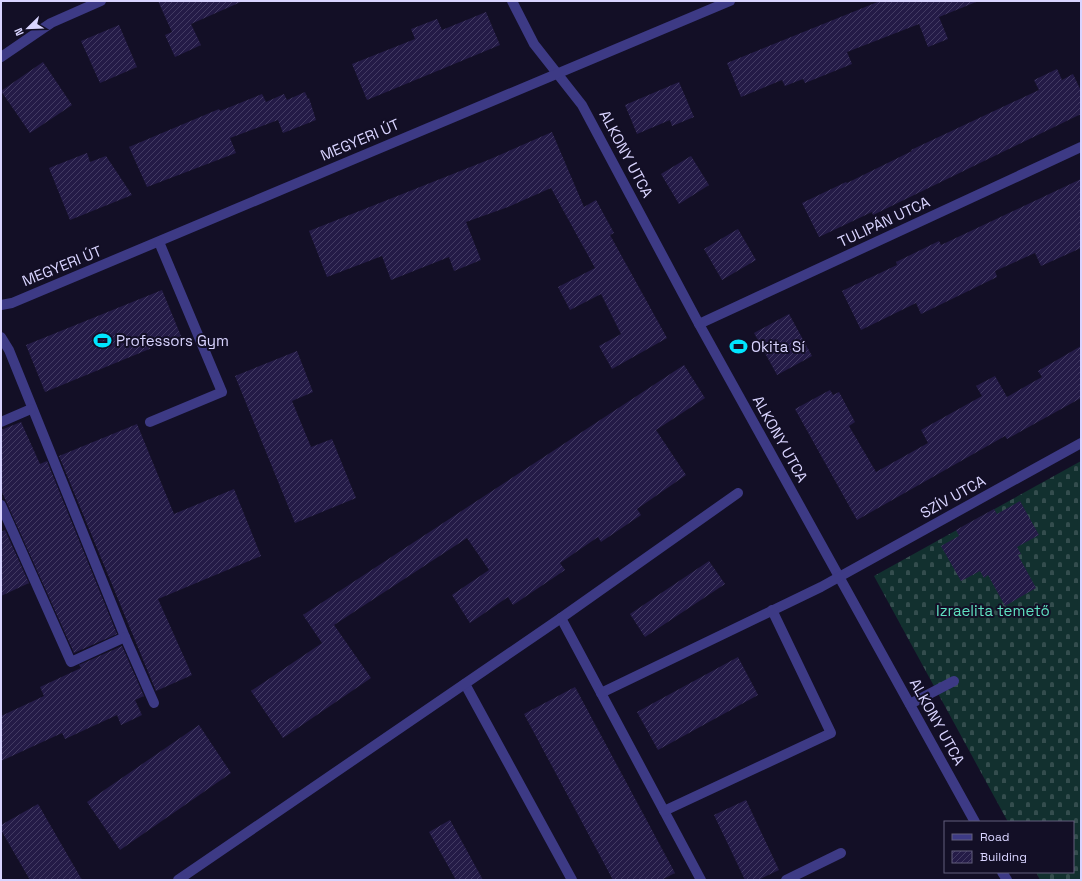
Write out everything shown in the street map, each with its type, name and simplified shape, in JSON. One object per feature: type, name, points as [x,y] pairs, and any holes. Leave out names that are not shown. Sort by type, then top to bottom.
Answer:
[{"type":"street","points":[[1,57],[51,23],[101,1]]},
{"type":"street","name":"ALKONY UTCA","points":[[512,1],[534,44],[555,73],[582,105],[699,324],[974,821]]},
{"type":"street","name":"MEGYERI ÚT","points":[[1,305],[12,303],[159,242],[555,73],[730,1]]},
{"type":"street","name":"TULIPÁN UTCA","points":[[699,324],[1081,147]]},
{"type":"street","points":[[150,422],[222,392],[159,242]]},
{"type":"street","points":[[1,337],[9,350],[31,409],[125,637],[154,703]]},
{"type":"street","points":[[1,422],[31,409]]},
{"type":"street","name":"SZÍV UTCA","points":[[601,693],[840,577],[1081,443]]},
{"type":"street","points":[[178,880],[561,618],[738,493]]},
{"type":"street","points":[[1,505],[71,662],[125,637]]},
{"type":"street","points":[[664,811],[831,733],[772,610]]},
{"type":"street","points":[[561,618],[701,880]]},
{"type":"street","points":[[910,704],[954,681]]},
{"type":"street","points":[[465,684],[572,880]]},
{"type":"street","points":[[786,880],[841,853]]},
{"type":"green space","name":"Izraelita temető","points":[[1081,461],[1081,880],[1040,880],[1036,873],[1074,873],[1074,821],[1007,821],[874,576]]},
{"type":"building","points":[[158,1],[243,1],[191,24],[201,45],[175,57],[165,35],[172,32]]},
{"type":"building","points":[[880,1],[976,2],[939,17],[948,39],[928,47],[919,24],[847,52],[852,64],[805,83],[803,79],[785,86],[782,80],[741,97],[727,63]]},
{"type":"building","points":[[486,12],[500,45],[367,100],[352,64],[415,39],[411,29],[437,19],[442,30]]},
{"type":"building","points":[[119,25],[137,67],[100,83],[81,41]]},
{"type":"building","points":[[43,62],[72,105],[30,133],[1,91]]},
{"type":"building","points":[[1057,69],[1062,80],[1073,74],[1081,91],[1081,114],[873,215],[872,212],[819,237],[802,203],[846,182],[847,183],[912,151],[911,150],[1039,90],[1034,80]]},
{"type":"building","points":[[679,82],[694,117],[672,126],[670,120],[637,134],[625,105]]},
{"type":"building","points":[[305,92],[308,99],[309,98],[316,120],[283,133],[278,120],[230,138],[236,153],[147,187],[129,147],[219,109],[220,111],[262,94],[266,102],[284,94],[287,100]]},
{"type":"building","points":[[552,132],[584,207],[596,200],[614,233],[610,235],[667,338],[612,369],[599,346],[621,334],[601,294],[570,310],[558,287],[595,268],[551,188],[508,207],[466,222],[481,260],[454,271],[449,257],[391,280],[382,256],[327,277],[309,231],[488,160]]},
{"type":"building","points":[[87,153],[90,162],[106,156],[132,195],[70,220],[49,168]]},
{"type":"building","points":[[691,156],[709,185],[679,204],[661,174]]},
{"type":"building","points":[[1081,179],[1081,248],[1041,266],[1035,253],[995,271],[997,277],[921,314],[916,303],[861,330],[842,291],[897,265],[896,262],[939,241],[941,245]]},
{"type":"building","points":[[738,229],[756,260],[722,280],[704,249]]},
{"type":"building","name":"Professors Gym","points":[[162,290],[181,336],[45,392],[26,345]]},
{"type":"building","points":[[789,314],[812,356],[777,375],[754,333]]},
{"type":"building","points":[[1081,346],[1081,398],[1007,439],[1005,436],[857,520],[795,409],[830,390],[833,395],[839,392],[855,422],[849,426],[876,472],[928,443],[921,430],[982,396],[976,386],[995,376],[1007,397],[1042,377],[1038,371]]},
{"type":"building","points":[[297,351],[313,392],[292,401],[311,447],[332,439],[356,498],[295,523],[235,376]]},
{"type":"building","points":[[684,365],[705,398],[656,430],[686,475],[637,509],[641,515],[601,542],[598,537],[560,563],[565,570],[513,605],[508,597],[470,623],[452,595],[489,570],[467,538],[334,625],[371,678],[283,738],[251,691],[322,643],[303,615]]},
{"type":"building","points":[[21,422],[40,464],[47,461],[117,634],[74,653],[1,490],[1,430]]},
{"type":"building","points":[[137,424],[174,514],[234,489],[261,556],[158,599],[192,675],[156,691],[59,456]]},
{"type":"building","points":[[1020,501],[1039,535],[1017,547],[1021,554],[1018,555],[1036,588],[1005,606],[988,575],[984,578],[980,571],[961,581],[941,546],[959,536],[956,530],[994,509],[997,514]]},
{"type":"building","points":[[5,530],[29,583],[1,596],[1,532]]},
{"type":"building","points":[[709,561],[725,584],[645,637],[630,614]]},
{"type":"building","points":[[122,646],[144,696],[135,700],[142,715],[121,725],[117,715],[65,739],[62,733],[1,761],[1,716],[44,696],[40,687],[81,668],[79,665]]},
{"type":"building","points":[[738,657],[758,695],[658,750],[637,712]]},
{"type":"building","points":[[575,687],[675,873],[661,880],[613,880],[524,714]]},
{"type":"building","points":[[199,725],[231,773],[120,850],[87,802]]},
{"type":"building","points":[[746,800],[779,870],[758,880],[745,880],[714,815]]},
{"type":"building","points":[[38,804],[82,880],[30,880],[1,830],[1,825]]},
{"type":"building","points":[[450,820],[483,880],[456,880],[429,832]]},
{"type":"place","name":"Professors Gym","points":[[103,341]]},
{"type":"place","name":"Okita Sí","points":[[738,347]]}]
